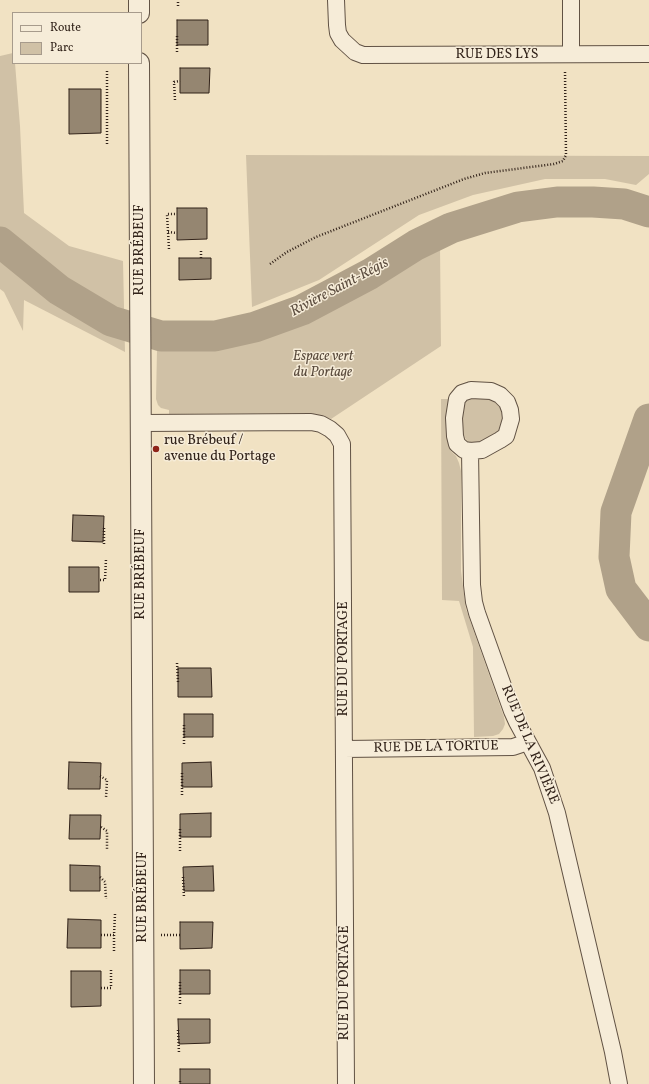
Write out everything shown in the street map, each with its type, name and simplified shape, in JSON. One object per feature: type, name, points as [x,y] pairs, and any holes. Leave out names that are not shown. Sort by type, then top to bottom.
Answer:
[{"type":"street","points":[[139,0],[139,12]]},
{"type":"street","name":"RUE DES LYS","points":[[336,0],[338,33],[347,46],[355,52],[363,55],[568,59],[649,54]]},
{"type":"street","points":[[568,59],[571,0]]},
{"type":"street","name":"RUE BRÉBEUF","points":[[139,64],[144,1084]]},
{"type":"street","name":"RUE DU PORTAGE","points":[[141,423],[311,422],[321,424],[337,435],[342,444],[346,1084]]},
{"type":"street","name":"RUE DE LA RIVIÈRE","points":[[470,451],[472,585],[474,602],[512,711],[542,768],[557,813],[613,1052],[619,1084]]},
{"type":"street","name":"RUE DE LA TORTUE","points":[[344,749],[513,747],[528,742]]},
{"type":"path","points":[[178,0],[178,6]]},
{"type":"path","points":[[177,36],[177,52]]},
{"type":"path","points":[[270,264],[287,252],[316,237],[464,179],[485,173],[554,164],[563,161],[566,156],[568,59]]},
{"type":"path","points":[[107,72],[107,144]]},
{"type":"path","points":[[175,100],[174,82],[180,81]]},
{"type":"path","points":[[101,98],[107,98]]},
{"type":"path","points":[[101,121],[107,121]]},
{"type":"path","points":[[169,249],[167,214],[177,214]]},
{"type":"path","points":[[168,232],[177,232]]},
{"type":"path","points":[[201,249],[201,258]]},
{"type":"path","points":[[104,528],[104,546]]},
{"type":"path","points":[[100,580],[105,580],[106,560]]},
{"type":"path","points":[[177,663],[178,682]]},
{"type":"path","points":[[184,725],[184,746]]},
{"type":"path","points":[[182,773],[182,797]]},
{"type":"path","points":[[100,776],[107,780],[106,798]]},
{"type":"path","points":[[180,826],[180,850]]},
{"type":"path","points":[[100,827],[107,831],[107,850]]},
{"type":"path","points":[[100,877],[105,882],[106,899]]},
{"type":"path","points":[[183,877],[184,898]]},
{"type":"path","points":[[114,952],[115,914]]},
{"type":"path","points":[[101,935],[114,935]]},
{"type":"path","points":[[101,988],[111,988],[111,968]]},
{"type":"path","points":[[180,981],[180,1004]]},
{"type":"path","points":[[178,1030],[179,1053]]},
{"type":"green space","points":[[12,53],[12,64],[15,64],[20,126],[24,213],[69,246],[123,261],[125,352],[24,300],[23,331],[4,292],[0,289],[0,56]]},
{"type":"green space","points":[[246,155],[649,156],[649,174],[636,185],[605,179],[545,179],[473,195],[419,215],[319,280],[252,307]]},
{"type":"green space","name":"Espace vert du Portage","points":[[440,247],[441,346],[331,419],[310,413],[169,414],[169,410],[161,408],[158,405],[156,399],[157,350],[223,348],[259,339],[289,328],[345,302],[375,285],[399,268]]},
{"type":"green space","points":[[474,398],[485,398],[494,401],[502,409],[504,418],[497,435],[479,442],[469,443],[463,432],[463,409],[466,401]]},
{"type":"green space","points":[[441,399],[448,399],[448,445],[456,456],[461,471],[461,571],[466,609],[504,717],[505,724],[503,729],[499,734],[493,736],[474,737],[473,647],[459,601],[442,600]]},
{"type":"building","points":[[177,20],[208,20],[208,45],[177,45]]},
{"type":"building","points":[[180,68],[210,68],[209,93],[180,93]]},
{"type":"building","points":[[69,89],[101,89],[101,133],[69,134]]},
{"type":"building","points":[[177,208],[207,208],[207,239],[177,240]]},
{"type":"building","points":[[179,258],[211,258],[211,279],[179,280]]},
{"type":"building","points":[[73,515],[104,516],[103,542],[72,541]]},
{"type":"building","points":[[69,567],[99,567],[99,592],[69,592]]},
{"type":"building","points":[[178,668],[211,668],[212,697],[178,697]]},
{"type":"building","points":[[184,714],[213,714],[213,737],[184,737]]},
{"type":"building","points":[[69,762],[101,763],[100,789],[68,789]]},
{"type":"building","points":[[211,762],[212,787],[182,787],[182,763]]},
{"type":"building","points":[[211,813],[211,837],[180,837],[180,814]]},
{"type":"building","points":[[70,815],[101,815],[100,839],[69,839]]},
{"type":"building","points":[[70,865],[100,866],[100,891],[70,891]]},
{"type":"building","points":[[213,866],[214,891],[184,891],[183,867]]},
{"type":"building","points":[[68,919],[101,920],[101,948],[67,948]]},
{"type":"building","points":[[180,922],[213,922],[212,948],[180,949]]},
{"type":"building","points":[[180,970],[210,970],[210,994],[180,994]]},
{"type":"building","points":[[71,971],[101,971],[101,1006],[71,1007]]},
{"type":"building","points":[[178,1019],[210,1019],[210,1043],[179,1044]]},
{"type":"building","points":[[180,1069],[210,1069],[210,1084],[180,1084]]},
{"type":"waterway","name":"Rivière Saint-Régis","points":[[0,242],[59,290],[111,321],[161,336],[215,336],[255,327],[302,310],[370,274],[416,245],[451,228],[518,207],[557,202],[593,202],[624,204],[649,212]]},
{"type":"waterway","name":"Rivière Saint-Régis","points":[[649,419],[616,512],[614,557],[621,589],[649,626]]},
{"type":"place","name":"rue Brébeuf / avenue du Portage","points":[[156,449]]}]
